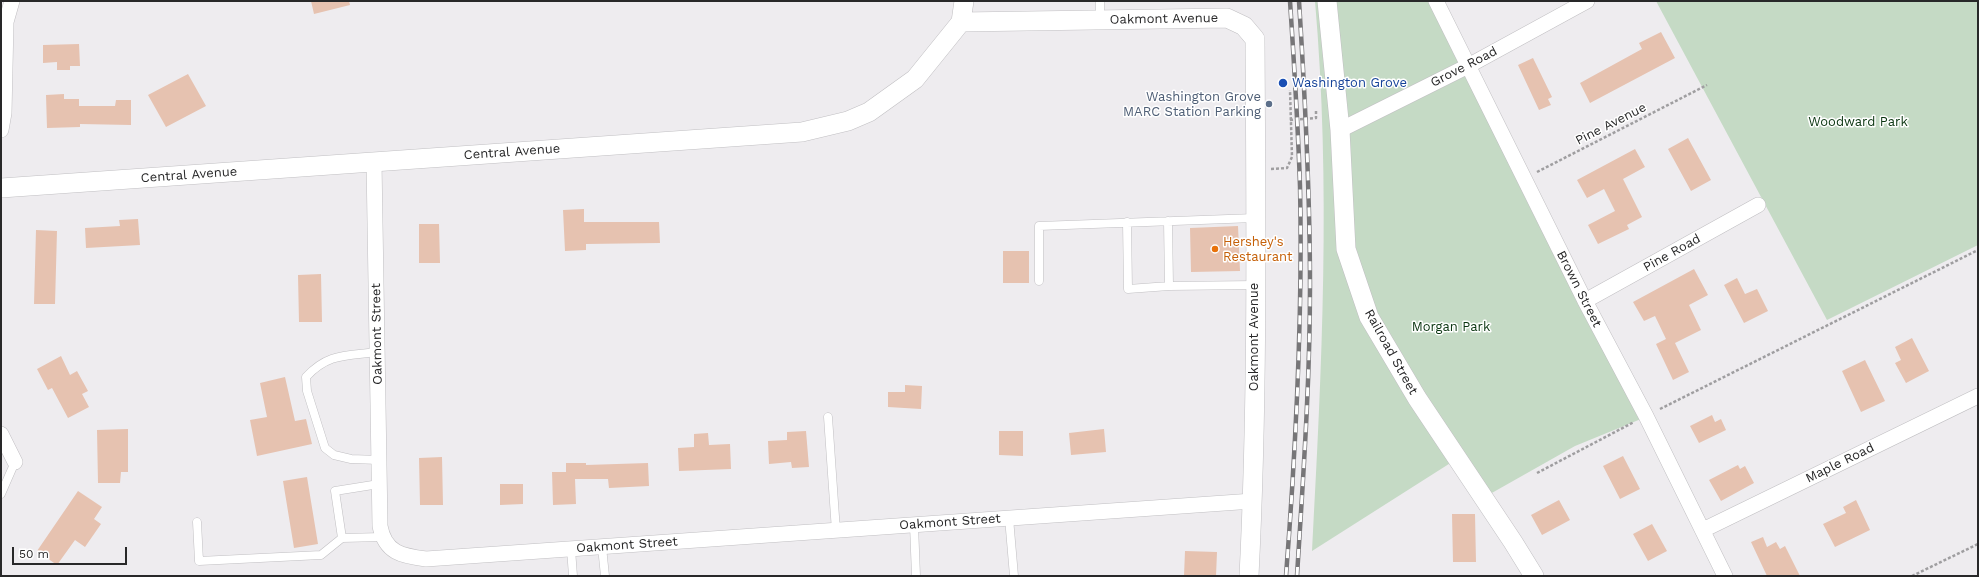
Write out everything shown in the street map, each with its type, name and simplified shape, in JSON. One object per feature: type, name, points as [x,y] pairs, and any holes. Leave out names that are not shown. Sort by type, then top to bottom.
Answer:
[{"type":"street","points":[[1,130],[4,113],[6,22],[12,1]]},
{"type":"street","points":[[961,22],[964,1]]},
{"type":"street","name":"Railroad Street","points":[[1327,1],[1340,130],[1346,249],[1369,317],[1417,398],[1514,542],[1534,576]]},
{"type":"street","name":"Brown Street","points":[[1436,1],[1585,301],[1646,416],[1725,576]]},
{"type":"street","name":"Grove Road","points":[[1340,130],[1468,66],[1587,1]]},
{"type":"street","name":"Oakmont Avenue","points":[[961,22],[1227,18],[1244,26],[1254,39],[1255,285],[1253,501],[1249,576]]},
{"type":"street","name":"Central Avenue","points":[[1,188],[802,132],[848,121],[869,112],[890,98],[915,79],[961,22]]},
{"type":"street","name":"Oakmont Street","points":[[374,162],[380,526],[382,537],[391,548],[403,556],[426,560],[1253,501]]},
{"type":"street","name":"Pine Road","points":[[1585,301],[1758,205]]},
{"type":"street","name":"Maple Road","points":[[1703,530],[1978,396]]},
{"type":"street","points":[[1,434],[15,462]]},
{"type":"lane","points":[[1100,1],[1100,21]]},
{"type":"lane","points":[[1039,281],[1039,226],[1255,218]]},
{"type":"lane","points":[[1168,221],[1169,286]]},
{"type":"lane","points":[[1127,222],[1128,289],[1169,286],[1255,285]]},
{"type":"lane","points":[[377,352],[336,357],[318,365],[306,377],[307,391],[325,448],[334,455],[351,460],[378,460]]},
{"type":"lane","points":[[828,417],[836,530]]},
{"type":"lane","points":[[1,494],[15,462]]},
{"type":"lane","points":[[342,538],[335,491],[379,484]]},
{"type":"lane","points":[[1009,518],[1014,576]]},
{"type":"lane","points":[[197,522],[199,561],[321,555],[342,538],[382,537]]},
{"type":"lane","points":[[914,525],[916,576]]},
{"type":"lane","points":[[602,547],[605,576]]},
{"type":"lane","points":[[571,549],[573,576]]},
{"type":"path","name":"Pine Avenue","points":[[1524,179],[1707,85]]},
{"type":"path","points":[[1287,168],[1292,157],[1290,90]]},
{"type":"path","points":[[1290,120],[1316,118],[1316,110]]},
{"type":"path","points":[[1537,473],[1646,416],[1978,250]]},
{"type":"path","points":[[1912,576],[1978,544]]},
{"type":"green space","name":"Morgan Park","points":[[1315,1],[1432,1],[1641,419],[1575,446],[1490,494],[1463,455],[1312,551],[1322,345],[1324,207],[1320,70]]},
{"type":"green space","name":"Woodward Park","points":[[1656,1],[1978,1],[1978,245],[1827,320]]},
{"type":"building","points":[[311,1],[349,1],[350,5],[314,14]]},
{"type":"building","points":[[1661,32],[1675,58],[1590,103],[1580,83],[1642,49],[1639,43]]},
{"type":"building","points":[[79,44],[80,66],[70,66],[70,70],[57,70],[57,62],[43,63],[43,45]]},
{"type":"building","points":[[1533,58],[1552,97],[1548,99],[1551,105],[1539,110],[1518,65]]},
{"type":"building","points":[[188,74],[206,106],[166,127],[148,95]]},
{"type":"building","points":[[64,94],[64,99],[79,99],[79,106],[115,106],[116,100],[131,100],[131,125],[80,124],[80,127],[47,128],[46,95]]},
{"type":"building","points":[[1688,138],[1711,180],[1691,191],[1668,149]]},
{"type":"building","points":[[1635,149],[1645,167],[1623,179],[1642,217],[1627,225],[1629,229],[1598,244],[1588,225],[1615,211],[1604,189],[1587,198],[1577,180]]},
{"type":"building","points":[[584,209],[584,222],[659,222],[660,243],[586,244],[586,250],[565,251],[563,210]]},
{"type":"building","points":[[138,219],[140,245],[86,248],[85,228],[120,226],[119,220]]},
{"type":"building","points":[[419,224],[439,224],[440,263],[419,263]]},
{"type":"building","name":"Hershey's Restaurant","points":[[1238,226],[1240,271],[1191,272],[1190,228]]},
{"type":"building","points":[[36,230],[57,231],[55,304],[34,304]]},
{"type":"building","points":[[1003,251],[1029,251],[1029,283],[1003,283]]},
{"type":"building","points":[[1694,269],[1708,295],[1689,305],[1701,330],[1675,343],[1689,372],[1673,380],[1656,344],[1666,339],[1655,316],[1644,321],[1633,302]]},
{"type":"building","points":[[321,274],[322,322],[299,322],[298,275]]},
{"type":"building","points":[[1737,278],[1745,294],[1757,289],[1768,311],[1744,323],[1724,285]]},
{"type":"building","points":[[1912,338],[1929,371],[1906,383],[1895,363],[1901,360],[1895,347]]},
{"type":"building","points":[[61,356],[70,375],[77,371],[88,391],[82,394],[89,407],[68,418],[52,388],[48,390],[37,369]]},
{"type":"building","points":[[1865,360],[1885,401],[1861,412],[1842,371]]},
{"type":"building","points":[[285,377],[295,421],[306,419],[312,444],[257,456],[250,420],[267,417],[260,383]]},
{"type":"building","points":[[905,385],[922,386],[921,409],[888,407],[888,392],[905,392]]},
{"type":"building","points":[[1712,415],[1715,422],[1721,419],[1726,430],[1699,443],[1690,426]]},
{"type":"building","points":[[128,429],[128,472],[121,472],[120,483],[98,483],[97,430]]},
{"type":"building","points":[[1104,429],[1106,452],[1071,455],[1069,433]]},
{"type":"building","points":[[806,431],[809,467],[792,468],[791,462],[769,464],[768,441],[787,440],[787,432]]},
{"type":"building","points":[[999,431],[1023,431],[1023,456],[999,455]]},
{"type":"building","points":[[708,433],[709,445],[730,444],[731,469],[679,471],[678,448],[694,447],[694,434]]},
{"type":"building","points":[[1623,456],[1640,489],[1620,499],[1603,466]]},
{"type":"building","points":[[442,457],[443,505],[420,505],[419,458]]},
{"type":"building","points":[[566,463],[586,463],[586,465],[648,463],[649,486],[609,488],[608,479],[575,479],[576,504],[553,505],[552,472],[566,472]]},
{"type":"building","points":[[1738,465],[1740,469],[1745,466],[1754,483],[1721,501],[1709,480]]},
{"type":"building","points":[[307,477],[318,544],[294,548],[283,481]]},
{"type":"building","points":[[500,484],[523,484],[523,504],[500,505]]},
{"type":"building","points":[[78,491],[102,507],[94,519],[101,524],[85,547],[75,540],[57,565],[37,551]]},
{"type":"building","points":[[1559,500],[1570,520],[1542,535],[1531,515]]},
{"type":"building","points":[[1856,500],[1870,530],[1835,547],[1823,524],[1846,513],[1843,507]]},
{"type":"building","points":[[1452,514],[1475,514],[1476,562],[1453,562]]},
{"type":"building","points":[[1652,524],[1667,551],[1648,561],[1633,534]]},
{"type":"building","points":[[1763,537],[1767,547],[1776,542],[1780,549],[1785,546],[1800,576],[1767,576],[1751,542]]},
{"type":"building","points":[[1185,551],[1217,552],[1216,576],[1184,576]]},
{"type":"railway","points":[[1286,576],[1296,430],[1300,332],[1301,235],[1296,93],[1290,1]]},
{"type":"railway","points":[[1297,576],[1304,467],[1310,322],[1307,144],[1299,1]]},
{"type":"place","name":"Washington Grove","points":[[1283,83]]},
{"type":"place","name":"Washington Grove MARC Station Parking","points":[[1269,104]]},
{"type":"place","name":"Hershey's Restaurant","points":[[1215,249]]}]
